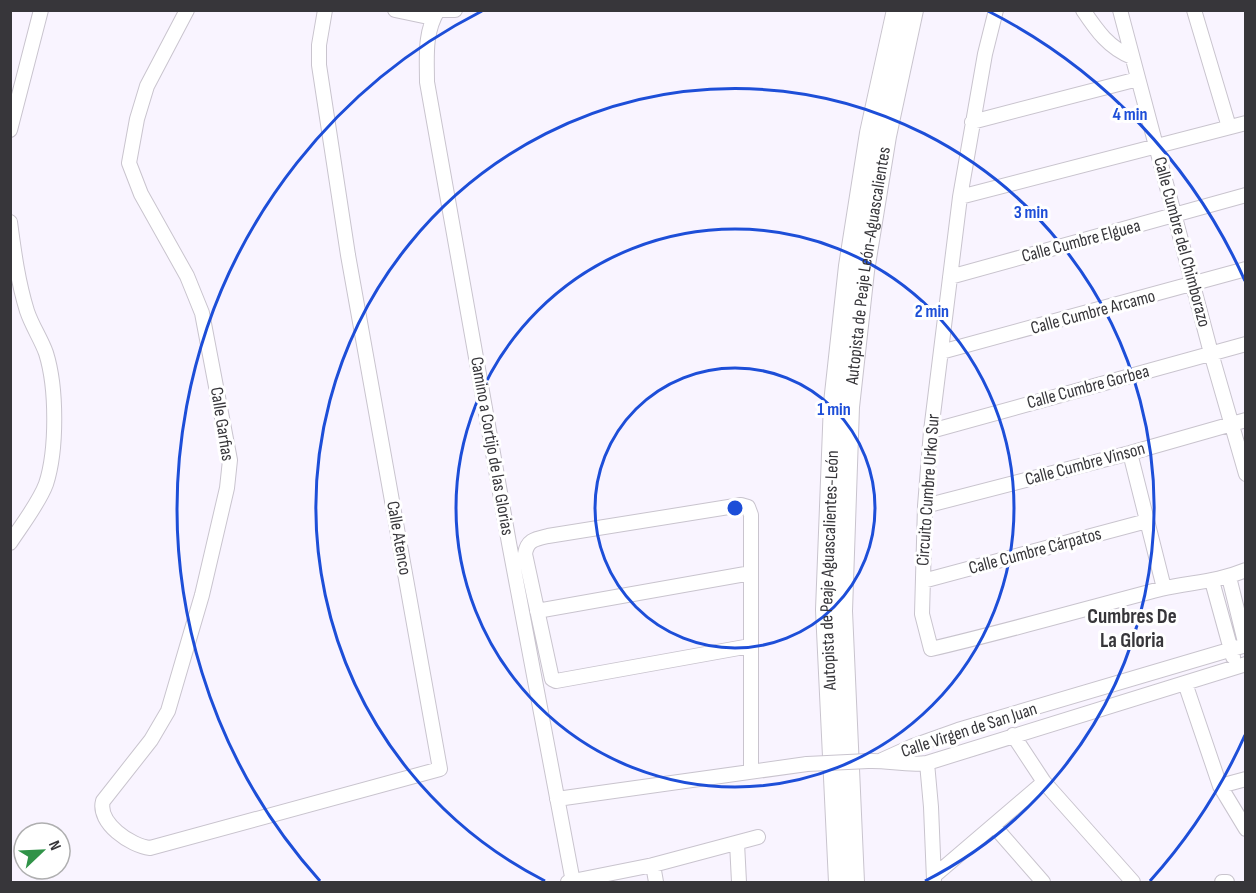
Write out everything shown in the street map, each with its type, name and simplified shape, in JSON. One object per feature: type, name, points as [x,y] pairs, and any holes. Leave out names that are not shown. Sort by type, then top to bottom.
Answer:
[{"type":"highway","name":"Autopista de Peaje Aguascalientes-León","points":[[839,882],[826,610],[834,403],[857,210],[870,133],[897,10]]},
{"type":"highway","name":"Autopista de Peaje León-Aguascalientes","points":[[854,882],[842,610],[849,407],[864,271],[882,158],[913,10]]},
{"type":"street","points":[[10,130],[41,10]]},
{"type":"street","name":"Calle Garfias","points":[[150,848],[135,844],[109,825],[102,814],[103,801],[156,733],[168,711],[202,595],[227,488],[230,460],[202,313],[187,276],[141,194],[129,164],[137,119],[147,86],[187,10]]},
{"type":"street","name":"Calle Atenco","points":[[150,848],[440,769],[348,255],[320,76],[319,45],[325,10]]},
{"type":"street","points":[[395,10],[438,13],[455,10]]},
{"type":"street","name":"Circuito Cumbre Urko Sur","points":[[996,10],[985,54],[960,196],[931,431],[925,506],[922,614],[931,649],[998,634],[1164,588],[1229,577],[1245,570]]},
{"type":"street","points":[[1083,10],[1102,38],[1121,53],[1132,57]]},
{"type":"street","name":"Calle Cumbre del Chimborazo","points":[[1120,10],[1245,474]]},
{"type":"street","points":[[1194,10],[1229,128]]},
{"type":"street","name":"Camino a Cortijo de las Glorias","points":[[438,13],[429,32],[426,50],[427,82],[571,882]]},
{"type":"street","points":[[972,122],[1138,79]]},
{"type":"street","points":[[960,196],[1245,123]]},
{"type":"street","name":"Calle Cumbre Elguea","points":[[950,277],[1245,195]]},
{"type":"street","points":[[10,222],[17,273],[28,312],[46,354],[52,381],[55,420],[45,487],[10,543]]},
{"type":"street","name":"Calle Cumbre Arcamo","points":[[941,352],[1194,285],[1245,269]]},
{"type":"street","name":"Calle Cumbre Gorbea","points":[[931,431],[1245,344]]},
{"type":"street","name":"Calle Cumbre Vinson","points":[[925,506],[1130,453],[1245,420]]},
{"type":"street","points":[[1130,453],[1164,588]]},
{"type":"street","points":[[750,646],[556,681],[550,677],[525,554],[526,546],[532,540],[548,536],[741,506],[748,507],[751,514],[751,771]]},
{"type":"street","name":"Calle Cumbre Cárpatos","points":[[923,581],[1147,521]]},
{"type":"street","points":[[537,611],[751,573]]},
{"type":"street","points":[[1229,577],[1245,645]]},
{"type":"street","points":[[1212,581],[1230,649],[1240,666]]},
{"type":"street","name":"Calle Virgen de San Juan","points":[[882,760],[958,730],[1245,645]]},
{"type":"street","name":"Calle Virgen de San Juan","points":[[882,760],[905,764],[927,763],[1240,666]]},
{"type":"street","points":[[1185,683],[1220,786],[1245,829]]},
{"type":"street","points":[[1012,735],[1044,782],[1132,882]]},
{"type":"street","points":[[557,799],[807,764],[882,760]]},
{"type":"street","points":[[927,763],[934,879]]},
{"type":"street","points":[[1220,786],[1245,779]]},
{"type":"street","points":[[934,879],[1044,782]]},
{"type":"street","points":[[994,826],[1043,882]]},
{"type":"street","points":[[571,882],[653,865],[758,837]]},
{"type":"street","points":[[737,843],[739,882]]},
{"type":"street","points":[[653,865],[656,882]]},
{"type":"street","points":[[1222,882],[1227,882]]},
{"type":"district","name":"Cumbres De La Gloria","points":[[1132,628]]}]
